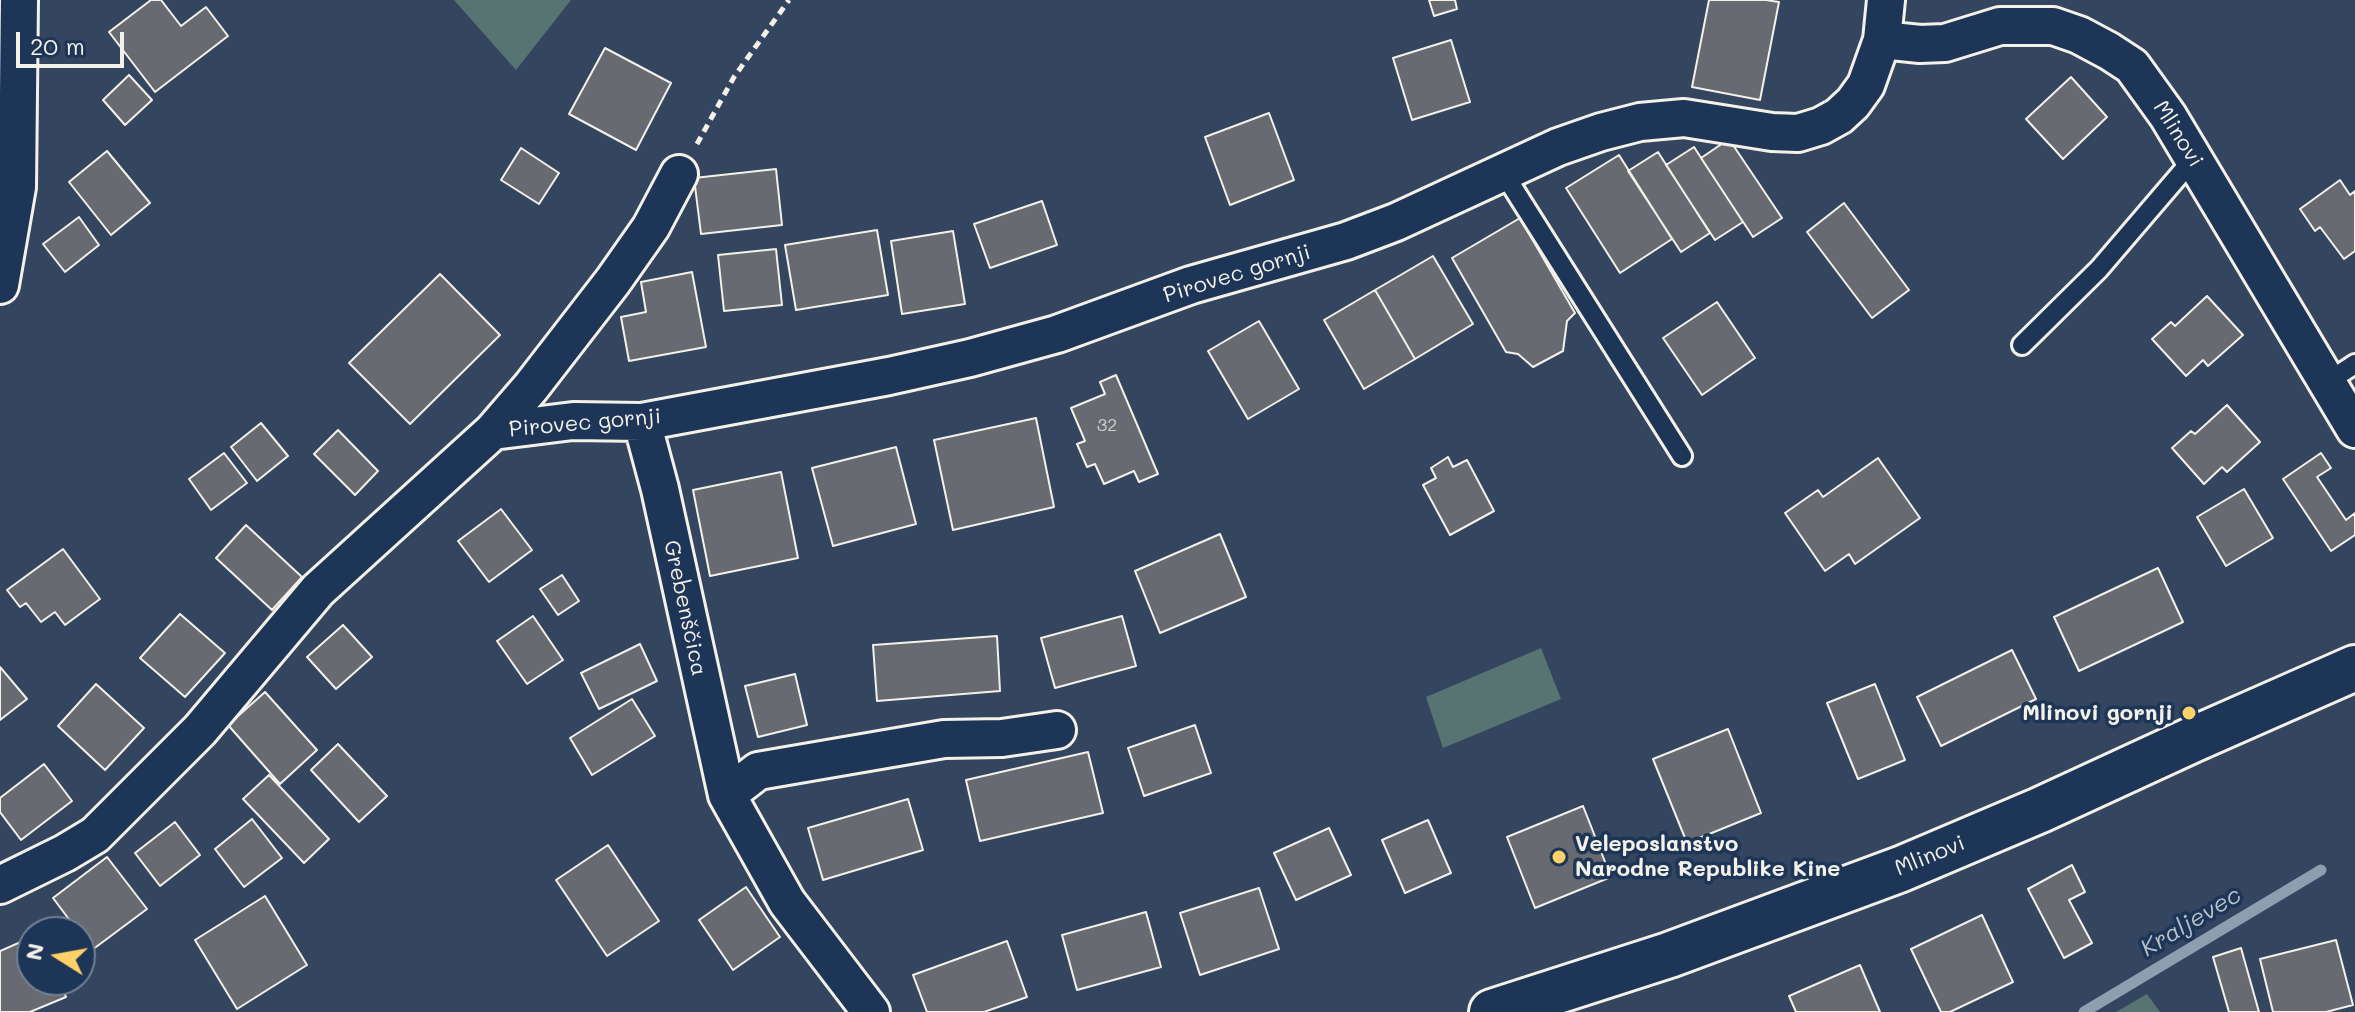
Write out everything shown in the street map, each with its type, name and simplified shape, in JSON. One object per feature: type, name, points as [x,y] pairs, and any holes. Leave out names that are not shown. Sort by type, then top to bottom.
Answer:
[{"type":"main road","name":"Mlinovi","points":[[1492,1012],[1669,955],[1901,869],[2355,668]]},
{"type":"street","points":[[0,285],[17,187],[19,0]]},
{"type":"street","name":"Pirovec gornji","points":[[493,431],[573,421],[642,422],[970,358],[1057,334],[1191,285],[1346,241],[1396,222],[1558,147],[1640,122],[1684,118],[1772,132],[1798,133],[1821,126],[1839,116],[1866,85],[1882,40],[1886,0]]},
{"type":"street","name":"Mlinovi","points":[[1882,40],[1945,43],[2000,26],[2053,26],[2079,35],[2132,66],[2340,374],[2355,429]]},
{"type":"street","name":"Pirovec gornji","points":[[0,885],[95,835],[200,730],[318,590],[493,431],[613,281],[651,227],[679,174]]},
{"type":"street","name":"Grebenščica","points":[[642,422],[660,489],[727,795],[787,902],[871,1012]]},
{"type":"street","points":[[727,795],[758,771],[944,739],[1002,738],[1057,730]]},
{"type":"lane","points":[[2022,345],[2099,269],[2194,158]]},
{"type":"lane","points":[[1503,172],[1682,456]]},
{"type":"path","points":[[679,174],[734,77],[789,0]]},
{"type":"green space","points":[[454,0],[571,0],[516,70]]},
{"type":"green space","points":[[1541,648],[1561,699],[1443,748],[1426,697]]},
{"type":"green space","points":[[2147,994],[2160,1012],[2116,1012]]},
{"type":"building","points":[[151,0],[161,0],[181,26],[206,7],[228,36],[155,92],[109,32]]},
{"type":"building","points":[[1429,0],[1455,0],[1457,9],[1434,16]]},
{"type":"building","points":[[1709,0],[1779,2],[1760,100],[1692,87]]},
{"type":"building","points":[[1451,40],[1470,102],[1412,120],[1393,58]]},
{"type":"building","points":[[605,48],[671,83],[636,150],[569,114]]},
{"type":"building","points":[[129,75],[152,100],[125,125],[103,100]]},
{"type":"building","points":[[2071,77],[2107,117],[2063,159],[2026,119]]},
{"type":"building","points":[[1269,113],[1294,180],[1230,205],[1205,137]]},
{"type":"building","points":[[1729,139],[1782,218],[1753,237],[1701,158]]},
{"type":"building","points":[[1694,147],[1743,222],[1715,240],[1666,165]]},
{"type":"building","points":[[521,148],[559,173],[539,204],[501,180]]},
{"type":"building","points":[[107,151],[150,203],[111,235],[69,182]]},
{"type":"building","points":[[1658,152],[1710,233],[1681,252],[1628,171]]},
{"type":"building","points":[[1619,155],[1672,239],[1620,273],[1566,188]]},
{"type":"building","points":[[776,169],[782,225],[701,234],[694,178]]},
{"type":"building","points":[[2340,180],[2350,195],[2355,191],[2355,251],[2344,259],[2320,227],[2315,231],[2300,209]]},
{"type":"building","points":[[1042,201],[1057,245],[990,268],[974,224]]},
{"type":"building","points":[[1844,203],[1909,290],[1872,318],[1807,232]]},
{"type":"building","points":[[79,217],[99,245],[65,272],[43,244]]},
{"type":"building","points":[[1520,218],[1575,313],[1567,321],[1563,351],[1533,367],[1518,354],[1506,352],[1452,258]]},
{"type":"building","points":[[877,230],[888,295],[796,310],[785,245]]},
{"type":"building","points":[[953,231],[965,304],[902,314],[891,241]]},
{"type":"building","points":[[776,249],[782,305],[724,311],[718,255]]},
{"type":"building","points":[[1433,256],[1473,324],[1415,359],[1375,290]]},
{"type":"building","points":[[692,272],[706,347],[629,361],[621,317],[646,312],[641,282]]},
{"type":"building","points":[[440,274],[500,335],[410,424],[349,363]]},
{"type":"building","points":[[1375,290],[1415,359],[1364,389],[1324,320]]},
{"type":"building","points":[[2207,296],[2243,335],[2208,366],[2203,360],[2186,376],[2152,339],[2171,322],[2175,326]]},
{"type":"building","points":[[1717,302],[1755,358],[1702,395],[1663,338]]},
{"type":"building","points":[[1259,321],[1299,389],[1248,419],[1208,351]]},
{"type":"building","points":[[1116,375],[1158,474],[1139,482],[1134,471],[1104,484],[1095,464],[1087,467],[1077,444],[1085,441],[1071,408],[1105,394],[1100,382]]},
{"type":"building","points":[[2227,405],[2260,442],[2227,472],[2222,467],[2204,484],[2172,448],[2191,431],[2195,434]]},
{"type":"building","points":[[1036,418],[1054,507],[953,530],[934,440]]},
{"type":"building","points":[[261,423],[288,456],[257,481],[231,447]]},
{"type":"building","points":[[338,430],[378,471],[355,495],[314,454]]},
{"type":"building","points":[[896,447],[916,524],[833,546],[812,468]]},
{"type":"building","points":[[224,453],[247,483],[211,510],[189,479]]},
{"type":"building","points":[[2321,453],[2331,468],[2317,477],[2346,520],[2355,513],[2355,535],[2331,551],[2283,479]]},
{"type":"building","points":[[1448,457],[1453,467],[1467,460],[1494,511],[1450,535],[1423,485],[1436,478],[1431,468]]},
{"type":"building","points":[[1878,458],[1920,518],[1855,564],[1849,554],[1825,571],[1785,513],[1818,490],[1823,497]]},
{"type":"building","points":[[781,472],[798,558],[710,576],[693,490]]},
{"type":"building","points":[[2244,489],[2273,538],[2226,566],[2197,517]]},
{"type":"building","points":[[501,509],[532,550],[489,582],[458,541]]},
{"type":"building","points":[[246,525],[302,577],[272,610],[216,558]]},
{"type":"building","points":[[1220,534],[1246,597],[1160,633],[1135,571]]},
{"type":"building","points":[[63,549],[100,599],[65,625],[55,612],[41,622],[26,603],[20,607],[7,590]]},
{"type":"building","points":[[2158,568],[2183,622],[2079,671],[2054,617]]},
{"type":"building","points":[[562,575],[579,601],[558,615],[540,589]]},
{"type":"building","points":[[180,614],[225,653],[185,697],[140,658]]},
{"type":"building","points":[[533,616],[563,660],[527,684],[497,641]]},
{"type":"building","points":[[1122,616],[1136,666],[1055,688],[1041,638]]},
{"type":"building","points":[[343,625],[372,657],[336,689],[307,657]]},
{"type":"building","points":[[997,636],[1000,691],[877,701],[873,645]]},
{"type":"building","points":[[640,644],[657,681],[599,709],[581,673]]},
{"type":"building","points":[[2012,650],[2036,699],[1941,746],[1917,697]]},
{"type":"building","points":[[0,667],[27,699],[0,720]]},
{"type":"building","points":[[795,674],[807,725],[758,737],[745,686]]},
{"type":"building","points":[[96,684],[144,728],[105,770],[58,726]]},
{"type":"building","points":[[1875,684],[1905,760],[1858,779],[1827,703]]},
{"type":"building","points":[[265,692],[317,750],[280,784],[228,725]]},
{"type":"building","points":[[632,699],[655,736],[592,775],[570,738]]},
{"type":"building","points":[[1195,725],[1211,773],[1144,796],[1128,748]]},
{"type":"building","points":[[1728,729],[1761,813],[1687,843],[1653,759]]},
{"type":"building","points":[[338,744],[387,796],[359,822],[311,770]]},
{"type":"building","points":[[1088,752],[1103,813],[980,841],[966,780]]},
{"type":"building","points":[[44,764],[72,801],[21,840],[0,812],[0,798]]},
{"type":"building","points":[[269,775],[329,839],[304,863],[243,799]]},
{"type":"building","points":[[908,799],[923,850],[823,880],[808,828]]},
{"type":"building","name":"Veleposlanstvo Narodne Republike Kine","points":[[1583,806],[1611,877],[1535,908],[1507,837]]},
{"type":"building","points":[[252,819],[282,858],[244,887],[215,849]]},
{"type":"building","points":[[1428,820],[1451,873],[1405,893],[1382,840]]},
{"type":"building","points":[[175,822],[200,855],[160,886],[135,853]]},
{"type":"building","points":[[1329,828],[1351,875],[1296,900],[1274,853]]},
{"type":"building","points":[[608,845],[659,921],[607,956],[556,880]]},
{"type":"building","points":[[107,857],[147,909],[96,947],[96,916],[66,916],[53,898]]},
{"type":"building","points":[[2072,865],[2085,892],[2069,900],[2092,943],[2064,958],[2028,889]]},
{"type":"building","points":[[746,887],[780,937],[733,970],[699,920]]},
{"type":"building","points":[[1259,888],[1279,949],[1200,975],[1180,913]]},
{"type":"building","points":[[265,896],[307,965],[237,1009],[195,940]]},
{"type":"building","points":[[1146,912],[1161,967],[1077,990],[1062,935]]},
{"type":"building","points":[[1982,915],[2013,982],[1950,1012],[1941,1012],[1911,949]]},
{"type":"building","points":[[2336,940],[2353,1005],[2326,1012],[2273,1012],[2260,959]]},
{"type":"building","points":[[1007,941],[1027,997],[984,1012],[927,1012],[913,975]]},
{"type":"building","points":[[16,944],[16,996],[66,997],[30,1012],[0,1012],[0,951]]},
{"type":"building","points":[[2241,948],[2259,1012],[2229,1012],[2213,957]]},
{"type":"building","points":[[1860,965],[1880,1012],[1796,1012],[1789,996]]},
{"type":"waterway","name":"Kraljevec","points":[[2084,1012],[2321,870]]},
{"type":"place","name":"Mlinovi gornji","points":[[2189,713]]},
{"type":"place","name":"Veleposlanstvo Narodne Republike Kine","points":[[1559,857]]}]
